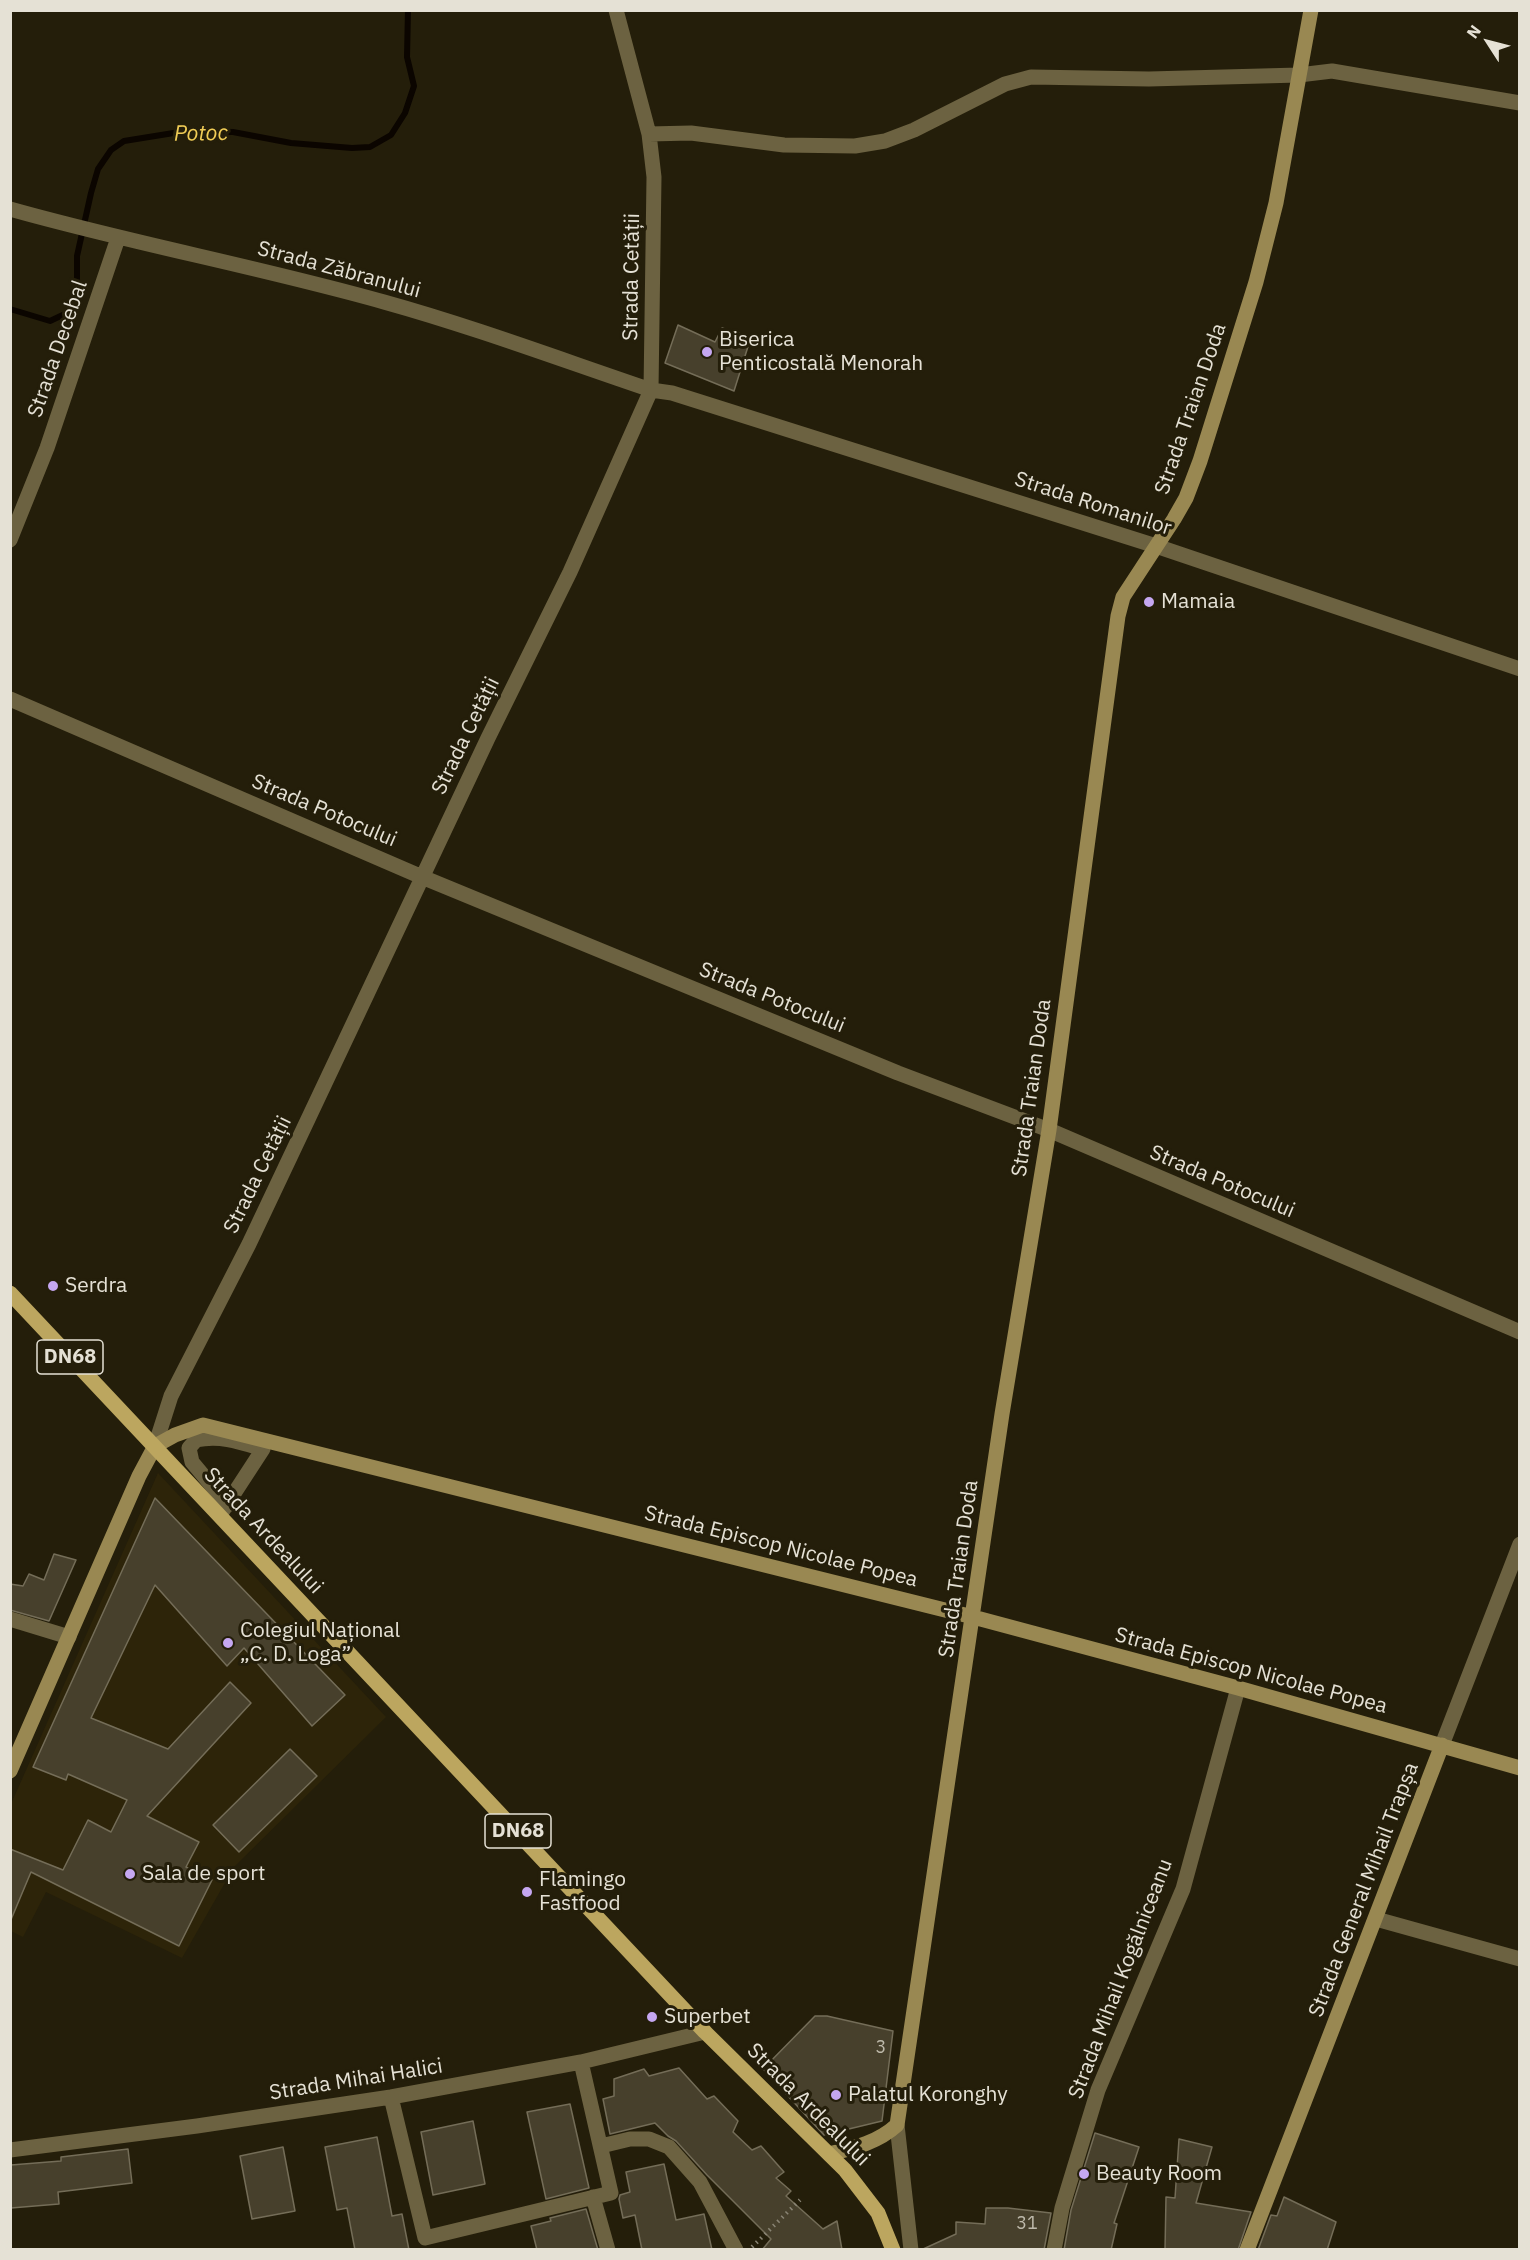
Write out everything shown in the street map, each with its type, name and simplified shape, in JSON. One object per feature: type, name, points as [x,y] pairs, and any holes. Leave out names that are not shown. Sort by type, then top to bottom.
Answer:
[{"type":"main road","name":"Strada Ardealului","points":[[10,1293],[155,1446],[224,1510],[705,2032],[845,2170],[878,2212],[893,2250]]},
{"type":"street","name":"Strada Cetății","points":[[155,1446],[171,1396],[249,1244],[422,877],[570,572],[651,390],[654,177],[649,134],[616,10]]},
{"type":"street","name":"Strada Traian Doda","points":[[897,2126],[1002,1414],[1048,1130],[1118,616],[1124,597],[1186,498],[1200,461],[1256,282],[1276,203],[1311,10]]},
{"type":"street","points":[[649,134],[691,133],[784,145],[855,146],[885,141],[914,130],[1005,84],[1031,77],[1149,79],[1299,75],[1332,71],[1520,103]]},
{"type":"street","name":"Strada Zăbranului","points":[[10,209],[71,226],[387,302],[651,390]]},
{"type":"street","name":"Strada Decebal","points":[[10,540],[47,448],[118,237]]},
{"type":"street","name":"Strada Romanilor","points":[[651,390],[683,396],[1156,546],[1520,669]]},
{"type":"street","name":"Strada Potocului","points":[[10,699],[422,877],[898,1073],[1048,1130],[1520,1332]]},
{"type":"street","name":"Strada Episcop Nicolae Popea","points":[[155,1446],[175,1435],[202,1425],[265,1444],[973,1617],[1238,1688],[1520,1768]]},
{"type":"street","points":[[208,1437],[265,1444],[224,1510],[192,1462],[189,1449],[196,1440],[208,1437]]},
{"type":"street","points":[[10,1771],[139,1476],[155,1446]]},
{"type":"street","name":"Strada General Mihail Trapșa","points":[[1247,2250],[1520,1544]]},
{"type":"street","points":[[10,1619],[69,1637]]},
{"type":"street","name":"Strada Mihail Kogălniceanu","points":[[1054,2250],[1062,2208],[1098,2090],[1182,1889],[1238,1688]]},
{"type":"street","points":[[1376,1919],[1520,1959]]},
{"type":"street","name":"Strada Mihai Halici","points":[[10,2150],[197,2126],[391,2097],[581,2062],[705,2032]]},
{"type":"street","points":[[391,2097],[425,2238],[611,2193],[581,2062]]},
{"type":"street","points":[[829,2154],[865,2145],[897,2126]]},
{"type":"street","points":[[897,2126],[911,2250]]},
{"type":"street","points":[[601,2146],[630,2139],[649,2139],[669,2146],[700,2182],[736,2250]]},
{"type":"street","points":[[593,2197],[608,2250]]},
{"type":"path","points":[[749,2250],[800,2200]]},
{"type":"shaded area","points":[[158,1473],[386,1717],[234,1867],[182,1958],[46,1892],[23,1937],[11,1931],[11,1804]]},
{"type":"building","name":"Biserica Penticostală Menorah","points":[[678,325],[715,342],[722,328],[751,337],[734,391],[665,363]]},
{"type":"building","points":[[155,1498],[345,1695],[312,1726],[244,1648],[227,1666],[155,1585],[91,1718],[168,1749],[230,1682],[251,1703],[147,1816],[199,1842],[186,1867],[212,1880],[179,1946],[31,1872],[10,1922],[10,1849],[63,1870],[88,1820],[111,1832],[127,1800],[68,1774],[66,1780],[33,1767]]},
{"type":"building","points":[[54,1554],[76,1560],[49,1621],[10,1610],[10,1584],[23,1586],[29,1574],[44,1580]]},
{"type":"building","points":[[290,1749],[317,1776],[239,1852],[213,1825]]},
{"type":"building","name":"Palatul Koronghy","points":[[815,2016],[827,2016],[893,2031],[882,2121],[824,2135],[763,2069]]},
{"type":"building","points":[[679,2068],[707,2099],[714,2096],[738,2121],[733,2132],[752,2150],[761,2146],[784,2172],[776,2178],[791,2191],[786,2196],[823,2229],[837,2221],[842,2250],[762,2250],[771,2239],[676,2141],[655,2123],[610,2134],[603,2099],[614,2096],[614,2079],[644,2069],[649,2076]]},
{"type":"building","points":[[570,2104],[589,2188],[546,2199],[527,2112]]},
{"type":"building","points":[[473,2121],[485,2184],[433,2195],[421,2132]]},
{"type":"building","points":[[1095,2133],[1139,2147],[1114,2223],[1117,2224],[1111,2250],[1064,2250],[1071,2210]]},
{"type":"building","points":[[377,2137],[392,2216],[402,2214],[409,2250],[355,2250],[347,2208],[337,2210],[325,2147]]},
{"type":"building","points":[[1179,2139],[1212,2147],[1196,2203],[1251,2212],[1238,2250],[1165,2250],[1166,2197],[1175,2198]]},
{"type":"building","points":[[283,2147],[295,2211],[252,2219],[240,2156]]},
{"type":"building","points":[[128,2149],[132,2183],[58,2192],[59,2204],[11,2208],[11,2165],[61,2161],[61,2157]]},
{"type":"building","points":[[664,2164],[676,2220],[704,2214],[712,2250],[642,2250],[635,2215],[623,2218],[620,2195],[630,2192],[626,2172]]},
{"type":"building","points":[[1284,2197],[1336,2222],[1327,2250],[1258,2250],[1271,2215],[1277,2216]]},
{"type":"building","points":[[986,2208],[1051,2213],[1044,2250],[921,2250],[956,2234],[956,2222],[985,2224]]},
{"type":"building","points":[[586,2209],[598,2250],[537,2250],[531,2226],[551,2221],[550,2218]]},
{"type":"waterway","name":"Potoc","points":[[10,309],[50,321],[67,313],[77,290],[77,256],[98,169],[111,150],[124,141],[186,131],[233,132],[291,143],[352,148],[370,147],[391,135],[405,113],[414,86],[407,57],[408,10]]},
{"type":"place","name":"Biserica Penticostală Menorah","points":[[707,352]]},
{"type":"place","name":"Mamaia","points":[[1149,602]]},
{"type":"place","name":"Serdra","points":[[53,1286]]},
{"type":"place","name":"Colegiul Național „C. D. Loga”","points":[[228,1643]]},
{"type":"place","name":"Sala de sport","points":[[130,1874]]},
{"type":"place","name":"Flamingo Fastfood","points":[[527,1892]]},
{"type":"place","name":"Superbet","points":[[652,2017]]},
{"type":"place","name":"Palatul Koronghy","points":[[836,2095]]},
{"type":"place","name":"Beauty Room","points":[[1084,2174]]}]
